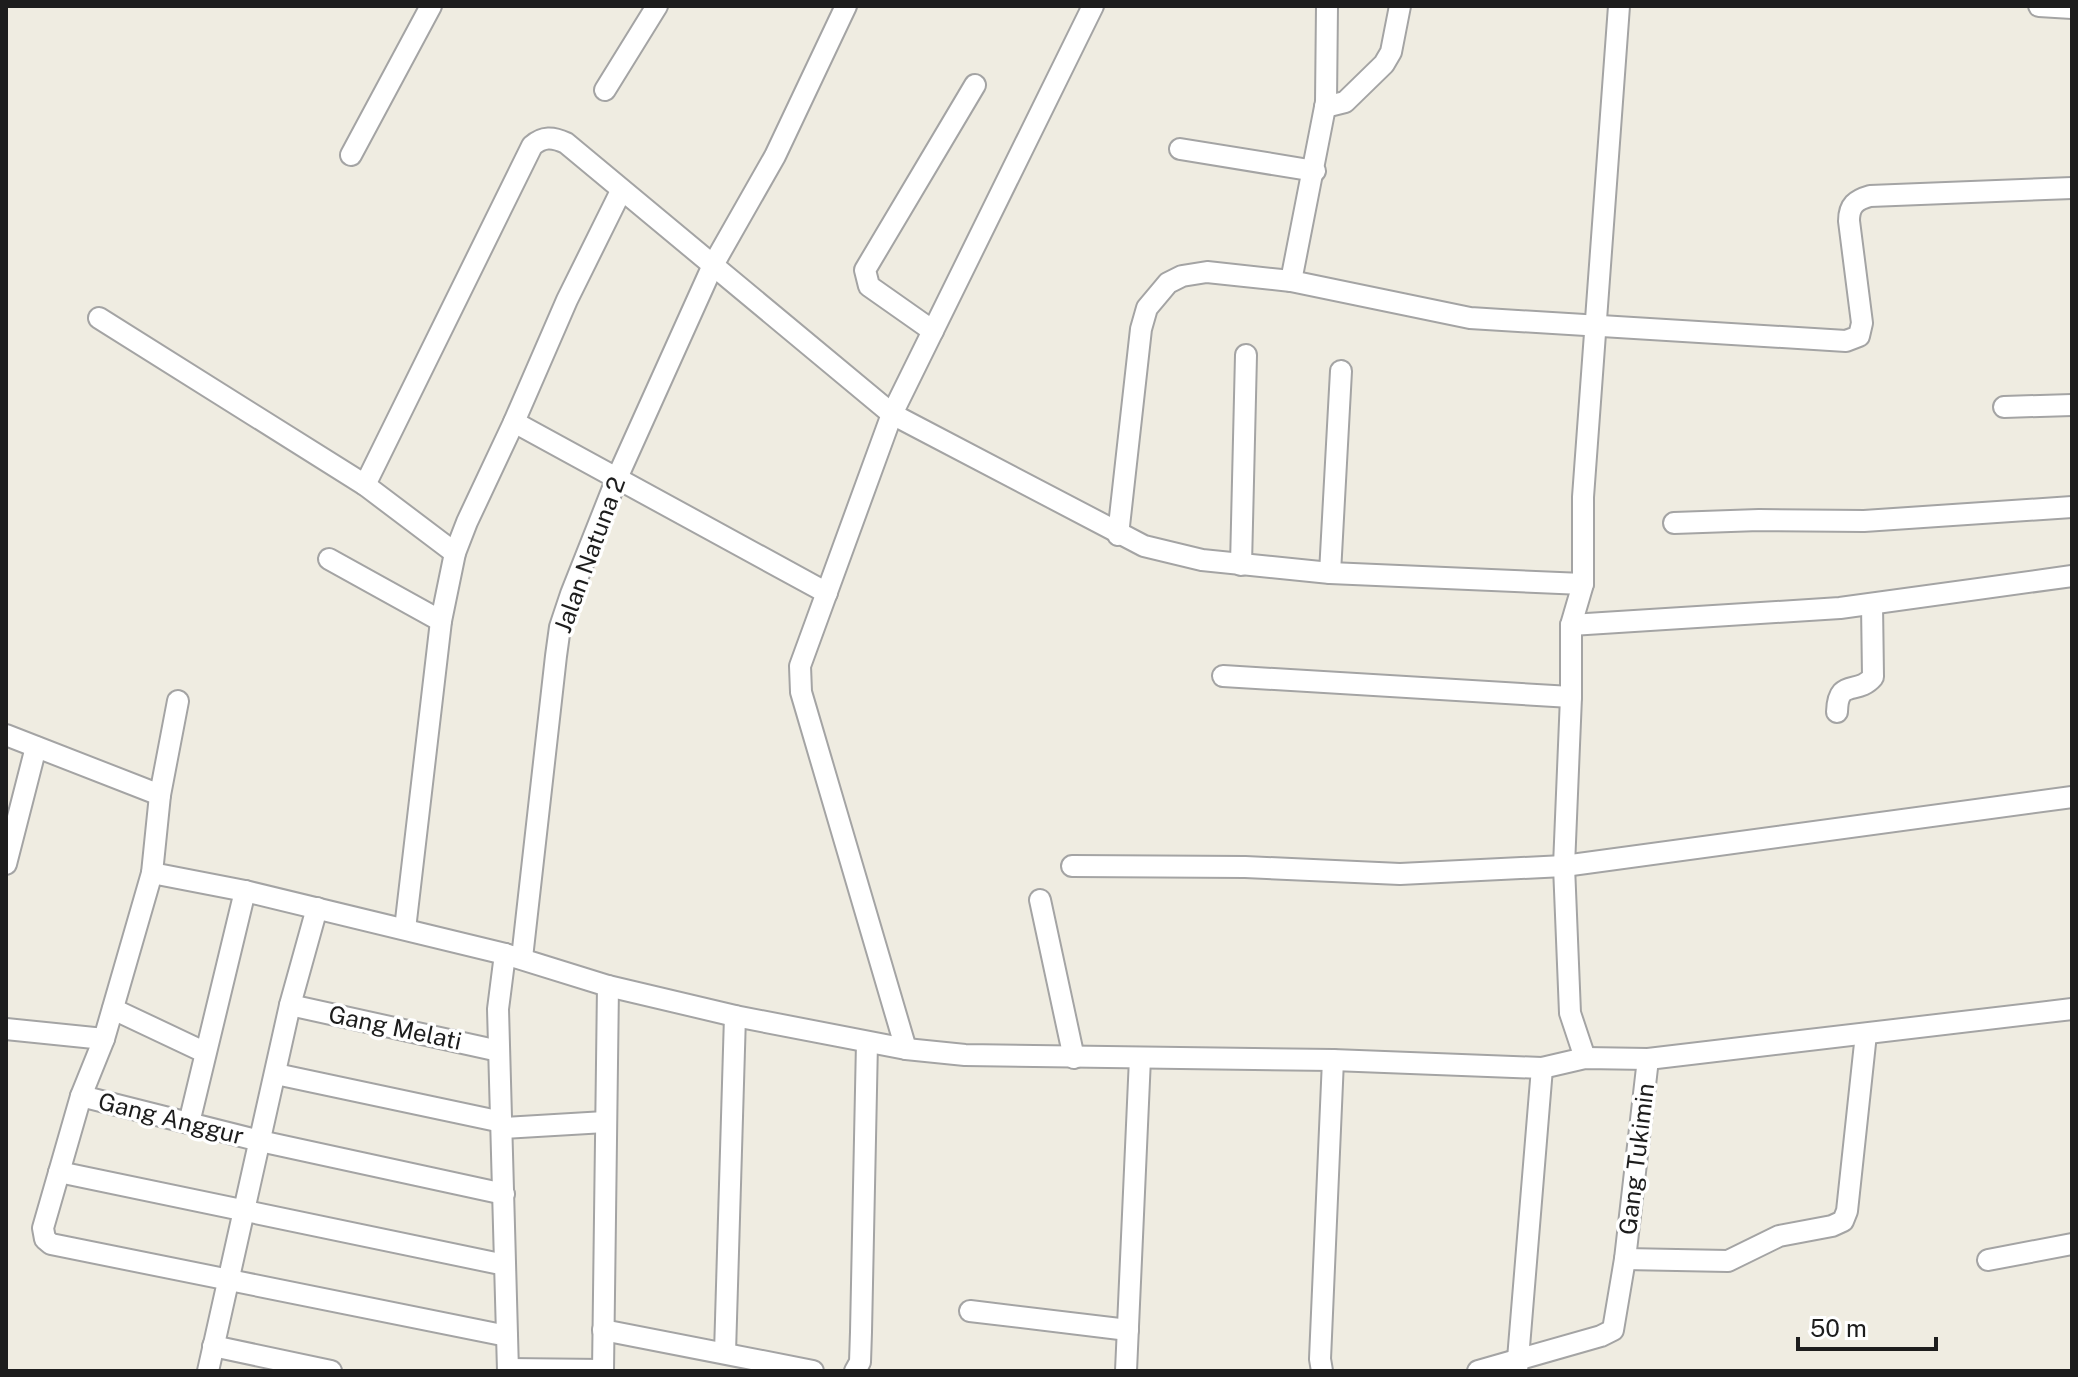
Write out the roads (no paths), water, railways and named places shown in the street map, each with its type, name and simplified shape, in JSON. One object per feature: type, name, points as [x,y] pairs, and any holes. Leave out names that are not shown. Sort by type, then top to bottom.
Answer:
[{"type":"street","points":[[351,155],[431,6]]},
{"type":"street","points":[[605,90],[657,6]]},
{"type":"street","name":"Jalan Natuna 2","points":[[508,1370],[498,1009],[513,956],[560,627],[617,478],[713,265],[775,156],[846,6]]},
{"type":"street","points":[[906,1049],[801,692],[800,666],[892,414],[1093,6]]},
{"type":"street","points":[[1291,281],[1315,171],[1325,107],[1327,6]]},
{"type":"street","points":[[1325,107],[1345,102],[1384,64],[1391,52],[1400,6]]},
{"type":"street","points":[[1585,1058],[1570,1013],[1564,866],[1571,625],[1583,584],[1583,497],[1593,326],[1612,123],[1619,6]]},
{"type":"street","points":[[2039,6],[2072,8]]},
{"type":"street","points":[[933,331],[869,286],[865,270],[975,85]]},
{"type":"street","points":[[365,485],[532,146],[550,138],[566,143],[892,414],[1118,535],[1144,546],[1241,565],[1330,573],[1583,584]]},
{"type":"street","points":[[1180,149],[1315,171]]},
{"type":"street","points":[[1118,535],[1141,329],[1153,299],[1168,283],[1195,273],[1291,281],[1470,318],[1850,340],[1859,336],[1862,323],[1849,221],[1850,209],[1859,199],[1870,196],[2072,188]]},
{"type":"street","points":[[405,929],[441,621],[455,553],[567,300],[621,191]]},
{"type":"street","points":[[99,318],[365,485],[455,553]]},
{"type":"street","points":[[1241,565],[1246,355]]},
{"type":"street","points":[[1330,573],[1341,371]]},
{"type":"street","points":[[2004,407],[2072,405]]},
{"type":"street","points":[[514,422],[827,593]]},
{"type":"street","points":[[1674,523],[1864,521],[2072,507]]},
{"type":"street","points":[[329,559],[441,621]]},
{"type":"street","points":[[1571,625],[1872,604],[2072,576]]},
{"type":"street","points":[[1837,712],[1839,694],[1843,690],[1869,682],[1873,677],[1872,604]]},
{"type":"street","points":[[1223,676],[1571,697]]},
{"type":"street","points":[[178,701],[160,795],[152,873],[104,1039],[81,1096],[43,1228],[45,1239],[51,1244],[507,1336]]},
{"type":"street","points":[[6,735],[160,795]]},
{"type":"street","points":[[6,864],[36,747]]},
{"type":"street","points":[[1072,866],[1245,867],[1400,874],[1564,866],[2072,797]]},
{"type":"street","points":[[152,873],[245,891],[405,929],[513,956],[608,986],[735,1016],[906,1049],[965,1055],[1333,1060],[1542,1068],[1585,1058],[1648,1059],[2072,1009]]},
{"type":"street","points":[[189,1123],[245,891]]},
{"type":"street","points":[[1040,900],[1074,1058]]},
{"type":"street","points":[[208,1371],[290,1005],[317,908]]},
{"type":"street","points":[[508,1370],[603,1370],[608,986]]},
{"type":"street","name":"Gang Melati","points":[[290,1005],[499,1051]]},
{"type":"street","points":[[113,1009],[204,1052]]},
{"type":"street","points":[[725,1353],[735,1016]]},
{"type":"street","points":[[6,1029],[104,1039]]},
{"type":"street","points":[[1625,1259],[1728,1261],[1779,1236],[1843,1221],[1847,1211],[1866,1034]]},
{"type":"street","points":[[855,1371],[860,1362],[867,1042]]},
{"type":"street","points":[[1126,1371],[1140,1058]]},
{"type":"street","name":"Gang Tukimin","points":[[1517,1366],[1613,1330],[1625,1259],[1648,1059]]},
{"type":"street","points":[[1322,1371],[1320,1359],[1333,1060]]},
{"type":"street","points":[[1478,1371],[1517,1366],[1542,1068]]},
{"type":"street","points":[[276,1074],[502,1125],[605,1122]]},
{"type":"street","name":"Gang Anggur","points":[[81,1096],[260,1141],[504,1194]]},
{"type":"street","points":[[59,1172],[505,1265]]},
{"type":"street","points":[[1988,1260],[2072,1244]]},
{"type":"street","points":[[970,1311],[1128,1330]]},
{"type":"street","points":[[603,1330],[813,1371]]},
{"type":"street","points":[[213,1346],[331,1371]]}]
